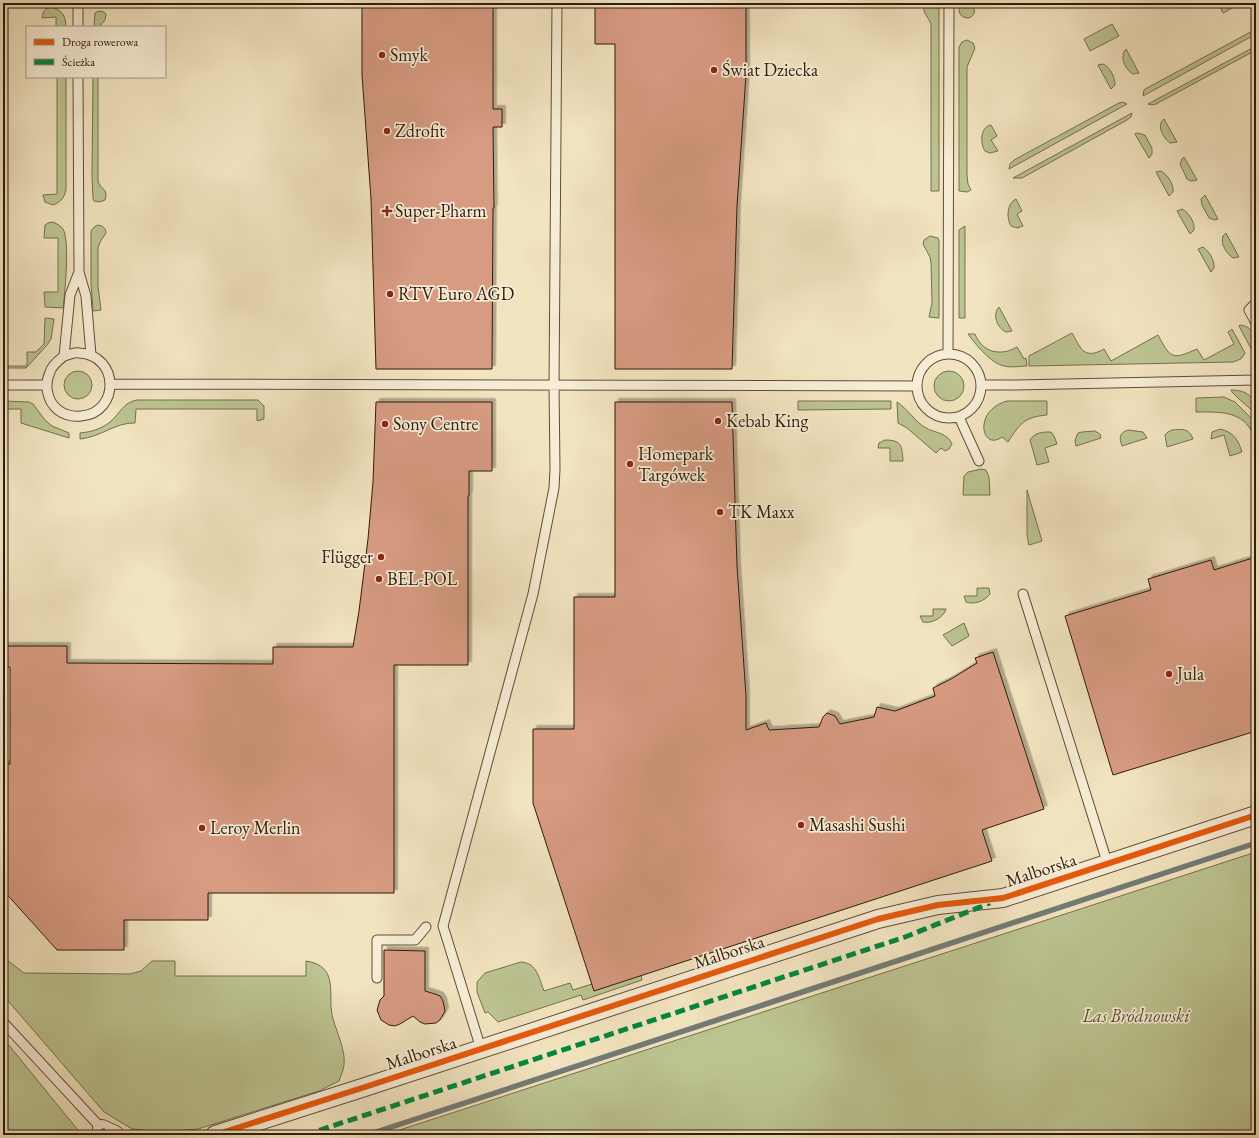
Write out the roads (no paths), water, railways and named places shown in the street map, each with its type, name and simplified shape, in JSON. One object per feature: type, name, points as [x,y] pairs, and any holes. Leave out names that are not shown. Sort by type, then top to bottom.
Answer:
[{"type":"street","name":"Malborska","points":[[215,1135],[878,919],[938,905],[1003,898],[1108,865],[1256,815]]},
{"type":"lane","points":[[78,3],[78,26]]},
{"type":"lane","points":[[481,1049],[443,926],[533,594],[554,488],[556,3]]},
{"type":"lane","points":[[948,354],[949,3]]},
{"type":"lane","points":[[78,78],[79,272],[86,296],[90,355]]},
{"type":"lane","points":[[64,356],[70,295],[79,272]]},
{"type":"lane","points":[[1256,303],[1249,310],[1256,323]]},
{"type":"lane","points":[[77,352],[90,355],[105,367],[110,375],[110,393],[106,401],[97,411],[88,416],[74,417],[65,414],[57,409],[51,402],[48,395],[46,385],[50,371],[56,362],[64,356],[77,352]]},
{"type":"lane","points":[[948,354],[955,354],[966,358],[974,366],[980,376],[981,385],[980,396],[975,406],[959,417],[947,418],[932,413],[923,405],[918,395],[917,386],[919,374],[925,364],[934,357],[948,354]]},
{"type":"lane","points":[[981,385],[1014,386],[1256,380]]},
{"type":"lane","points":[[110,384],[917,386]]},
{"type":"lane","points":[[3,385],[46,385]]},
{"type":"lane","points":[[959,417],[979,461]]},
{"type":"lane","points":[[1023,594],[1108,865]]},
{"type":"lane","points":[[377,978],[377,940],[415,940],[426,927]]},
{"type":"lane","points":[[3,1022],[108,1132]]},
{"type":"waterway","points":[[367,1135],[1256,843]]},
{"type":"place","name":"Smyk","points":[[382,55]]},
{"type":"place","name":"Świat Dziecka","points":[[714,70]]},
{"type":"place","name":"Zdrofit","points":[[387,131]]},
{"type":"place","name":"Super-Pharm","points":[[387,211]]},
{"type":"place","name":"RTV Euro AGD","points":[[390,294]]},
{"type":"place","name":"Kebab King","points":[[718,421]]},
{"type":"place","name":"Sony Centre","points":[[385,424]]},
{"type":"place","name":"Homepark Targówek","points":[[630,464]]},
{"type":"place","name":"TK Maxx","points":[[720,512]]},
{"type":"place","name":"Flügger","points":[[381,557]]},
{"type":"place","name":"BEL-POL","points":[[379,579]]},
{"type":"place","name":"Jula","points":[[1169,674]]},
{"type":"place","name":"Masashi Sushi","points":[[801,825]]},
{"type":"place","name":"Leroy Merlin","points":[[202,828]]},
{"type":"park label","name":"Las Bródnowski","points":[[1136,1016]]}]
